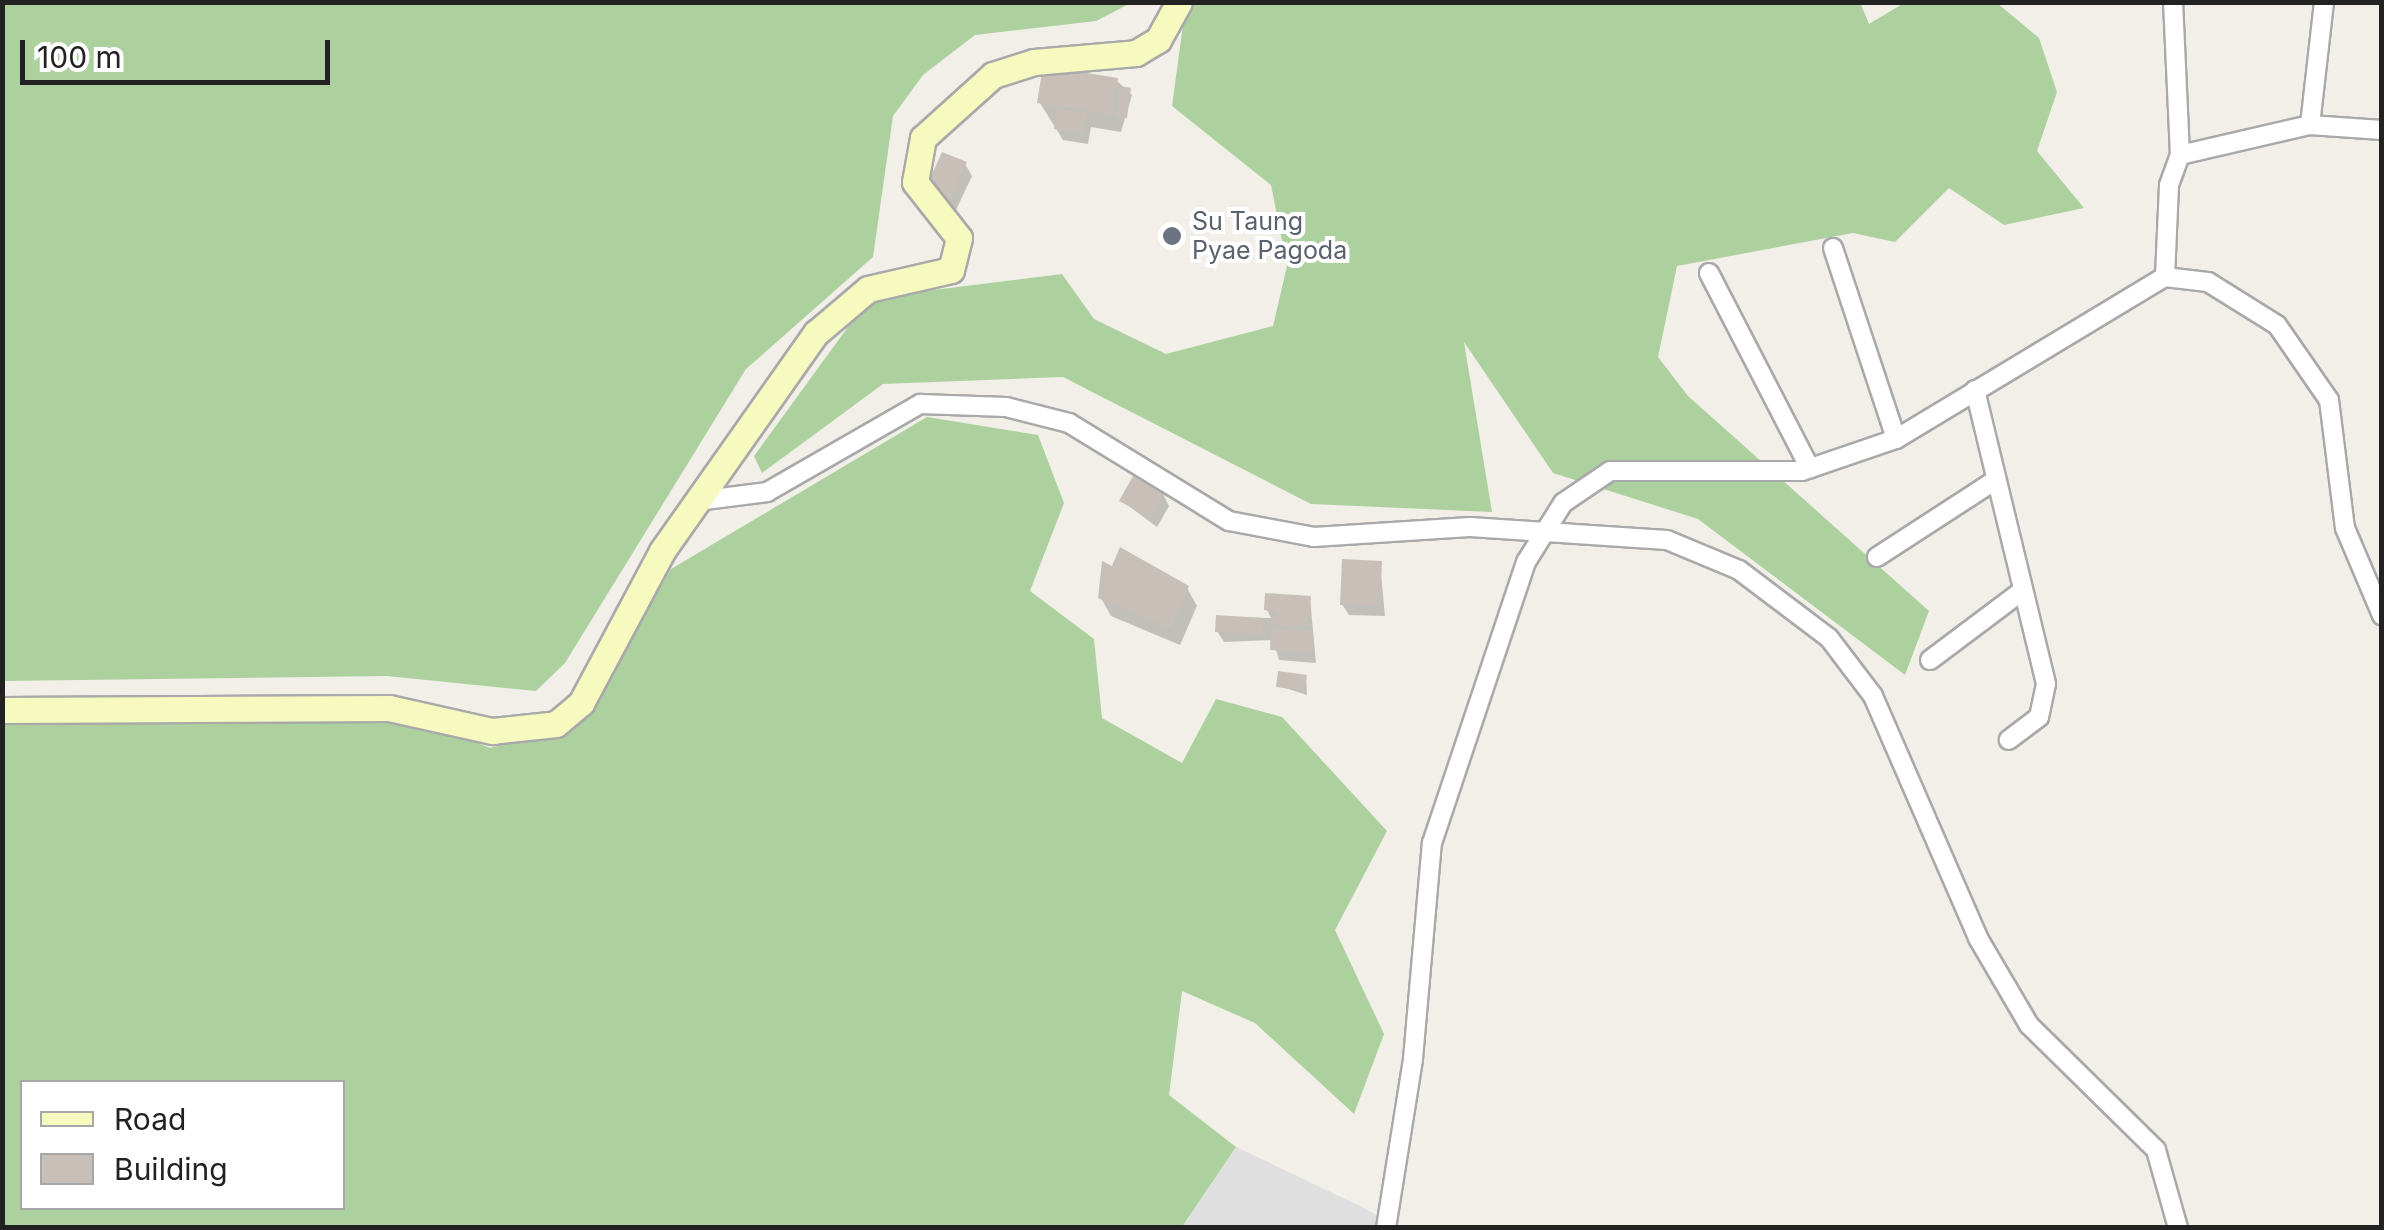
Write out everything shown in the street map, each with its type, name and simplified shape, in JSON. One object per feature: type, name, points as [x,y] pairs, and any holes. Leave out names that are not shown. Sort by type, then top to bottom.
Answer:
[{"type":"main road","points":[[2,710],[389,708],[525,733],[582,703],[697,501],[816,333],[853,299],[951,270],[959,238],[923,202],[916,161],[960,96],[1034,62],[1136,53],[1158,40],[1179,2]]},
{"type":"street","points":[[2166,277],[2169,185],[2180,155],[2173,2]]},
{"type":"street","points":[[2310,124],[2324,2]]},
{"type":"street","points":[[2180,155],[2310,124],[2382,130]]},
{"type":"street","points":[[1832,248],[1896,440]]},
{"type":"street","points":[[1709,273],[1810,468]]},
{"type":"street","points":[[1386,1228],[1414,1059],[1432,842],[1511,595],[1563,504],[1631,464],[1810,468],[1896,440],[2166,277],[2241,296],[2276,324],[2329,400],[2344,528],[2382,615]]},
{"type":"street","points":[[1975,390],[2018,594],[2048,699],[2009,740]]},
{"type":"street","points":[[697,501],[768,492],[920,404],[1006,407],[1069,423],[1229,522],[1314,538],[1548,532],[1667,540],[1738,570],[1829,638],[1873,696],[1978,938],[2028,1025],[2156,1150],[2178,1228]]},
{"type":"street","points":[[1878,557],[1994,481]]},
{"type":"street","points":[[1930,660],[2018,594]]},
{"type":"shaded area","points":[[1236,1147],[1358,1205],[1400,1227],[1182,1228]]},
{"type":"green space","points":[[1860,2],[1869,24],[1904,3],[1997,3],[2039,38],[2057,92],[2037,151],[2084,208],[2004,225],[1949,188],[1895,242],[1853,233],[1677,266],[1658,357],[1688,396],[1929,611],[1905,675],[1698,519],[1553,473],[1464,342],[1492,512],[1311,504],[1063,377],[883,384],[762,473],[754,456],[869,298],[1062,274],[1094,319],[1166,354],[1273,326],[1287,266],[1271,185],[1172,106],[1186,3]]},
{"type":"green space","points":[[2,3],[1131,3],[1096,21],[975,35],[923,75],[893,116],[873,257],[746,369],[565,663],[536,691],[387,676],[3,681]]},
{"type":"green space","points":[[927,417],[1038,435],[1064,503],[1030,591],[1094,639],[1102,718],[1182,763],[1216,699],[1282,717],[1387,831],[1335,930],[1384,1034],[1354,1114],[1255,1023],[1182,991],[1169,1095],[1236,1147],[1182,1227],[3,1227],[2,720],[418,719],[490,748],[578,726],[671,569]]},
{"type":"building","points":[[1043,66],[1118,78],[1112,115],[1037,103]]},
{"type":"building","points":[[1120,86],[1131,88],[1127,118],[1115,116]]},
{"type":"building","points":[[1057,109],[1086,113],[1083,134],[1054,129]]},
{"type":"building","points":[[942,152],[967,162],[949,203],[924,192]]},
{"type":"building","points":[[1133,476],[1165,493],[1151,518],[1119,501]]},
{"type":"building","points":[[1120,547],[1189,586],[1170,629],[1098,598],[1102,561],[1112,566]]},
{"type":"building","points":[[1342,559],[1382,561],[1380,606],[1340,605]]},
{"type":"building","points":[[1265,593],[1311,596],[1308,627],[1264,623],[1279,612],[1264,610]]},
{"type":"building","points":[[1216,615],[1263,618],[1262,634],[1215,632]]},
{"type":"building","points":[[1271,628],[1312,631],[1311,653],[1270,650]]},
{"type":"building","points":[[1278,671],[1307,675],[1305,691],[1276,687]]},
{"type":"place","name":"Su Taung Pyae Pagoda","points":[[1172,236]]}]
